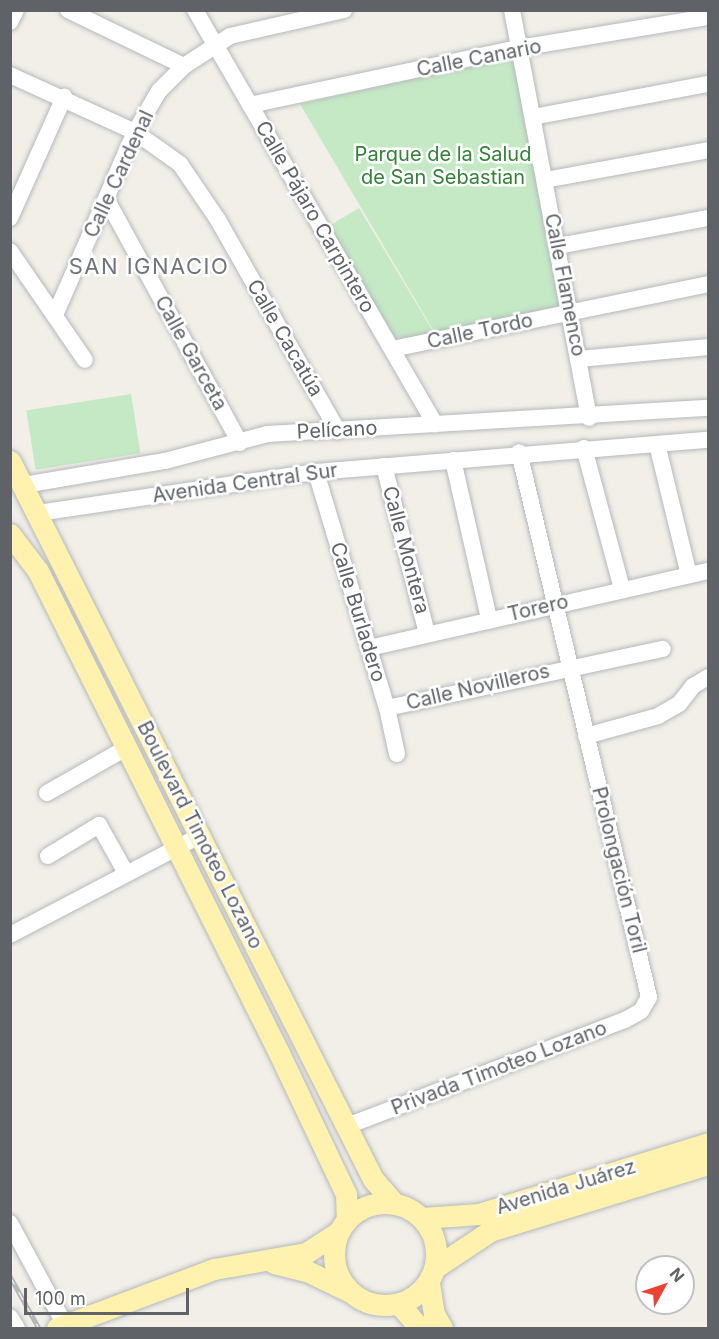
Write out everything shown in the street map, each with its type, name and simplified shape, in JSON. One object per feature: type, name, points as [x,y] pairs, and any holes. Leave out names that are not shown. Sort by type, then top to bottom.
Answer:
[{"type":"main road","name":"Boulevard Timoteo Lozano","points":[[10,461],[31,498],[97,637],[230,892],[373,1179],[395,1204]]},
{"type":"main road","name":"Boulevard Timoteo Lozano","points":[[10,534],[38,571],[128,747],[346,1194],[343,1226]]},
{"type":"main road","points":[[206,905],[230,892]]},
{"type":"main road","name":"Avenida Juárez","points":[[422,1218],[457,1218],[488,1211],[708,1143]]},
{"type":"main road","name":"Avenida Juárez","points":[[432,1275],[490,1231],[708,1164]]},
{"type":"main road","points":[[61,1327],[198,1274],[306,1253],[369,1205],[395,1204],[422,1218],[434,1238],[432,1307],[442,1329]]},
{"type":"main road","points":[[343,1226],[334,1258],[339,1276],[350,1292]]},
{"type":"main road","points":[[267,1262],[307,1270],[373,1305],[399,1304],[411,1300],[432,1275]]},
{"type":"main road","points":[[399,1304],[420,1329]]},
{"type":"street","points":[[10,22],[16,10]]},
{"type":"street","points":[[68,10],[184,66]]},
{"type":"street","name":"Calle Pájaro Carpintero","points":[[195,10],[435,424]]},
{"type":"street","name":"Calle Cardenal","points":[[55,315],[135,132],[159,91],[184,66],[214,44],[316,13],[344,10]]},
{"type":"street","name":"Calle Flamenco","points":[[512,10],[571,312],[589,418]]},
{"type":"street","name":"Calle Canario","points":[[250,105],[519,48],[708,17]]},
{"type":"street","name":"Calle Cacatúa","points":[[10,75],[64,97],[135,132],[169,154],[194,181],[338,431]]},
{"type":"street","points":[[533,117],[708,84]]},
{"type":"street","points":[[10,218],[64,97]]},
{"type":"street","points":[[545,180],[708,150]]},
{"type":"street","name":"Calle Garceta","points":[[107,200],[240,443]]},
{"type":"street","points":[[558,246],[708,218]]},
{"type":"street","points":[[10,251],[85,360]]},
{"type":"street","name":"Calle Tordo","points":[[392,350],[708,284]]},
{"type":"street","points":[[579,359],[708,347]]},
{"type":"street","name":"Pelícano","points":[[31,498],[267,434],[589,418],[708,408]]},
{"type":"street","name":"Avenida Central Sur","points":[[31,498],[519,452],[708,440]]},
{"type":"street","points":[[657,444],[689,575]]},
{"type":"street","points":[[584,448],[622,590]]},
{"type":"street","name":"Prolongación Toril","points":[[519,452],[569,667],[649,988],[647,1005]]},
{"type":"street","points":[[453,460],[489,619]]},
{"type":"street","name":"Calle Montera","points":[[384,466],[427,633]]},
{"type":"street","name":"Calle Burladero","points":[[316,472],[387,708],[397,754]]},
{"type":"street","name":"Torero","points":[[369,648],[555,603],[708,571]]},
{"type":"street","name":"Calle Novilleros","points":[[387,708],[569,667],[663,649]]},
{"type":"street","points":[[586,736],[672,709],[693,686],[708,677]]},
{"type":"street","points":[[47,794],[128,747]]},
{"type":"street","points":[[48,856],[99,825],[126,873]]},
{"type":"street","points":[[10,934],[201,836]]},
{"type":"street","name":"Privada Timoteo Lozano","points":[[347,1126],[625,1020],[647,1005]]},
{"type":"street","points":[[10,1222],[61,1327]]},
{"type":"street","points":[[10,1317],[17,1329]]},
{"type":"green space","name":"Parque de la Salud de San Sebastian","points":[[516,56],[561,306],[435,333],[300,104]]},
{"type":"green space","points":[[359,208],[434,333],[402,352],[327,227]]},
{"type":"green space","points":[[131,394],[140,453],[36,470],[26,411]]},
{"type":"railway","points":[[10,1276],[39,1328]]},
{"type":"district","name":"SAN IGNACIO","points":[[149,267]]}]
